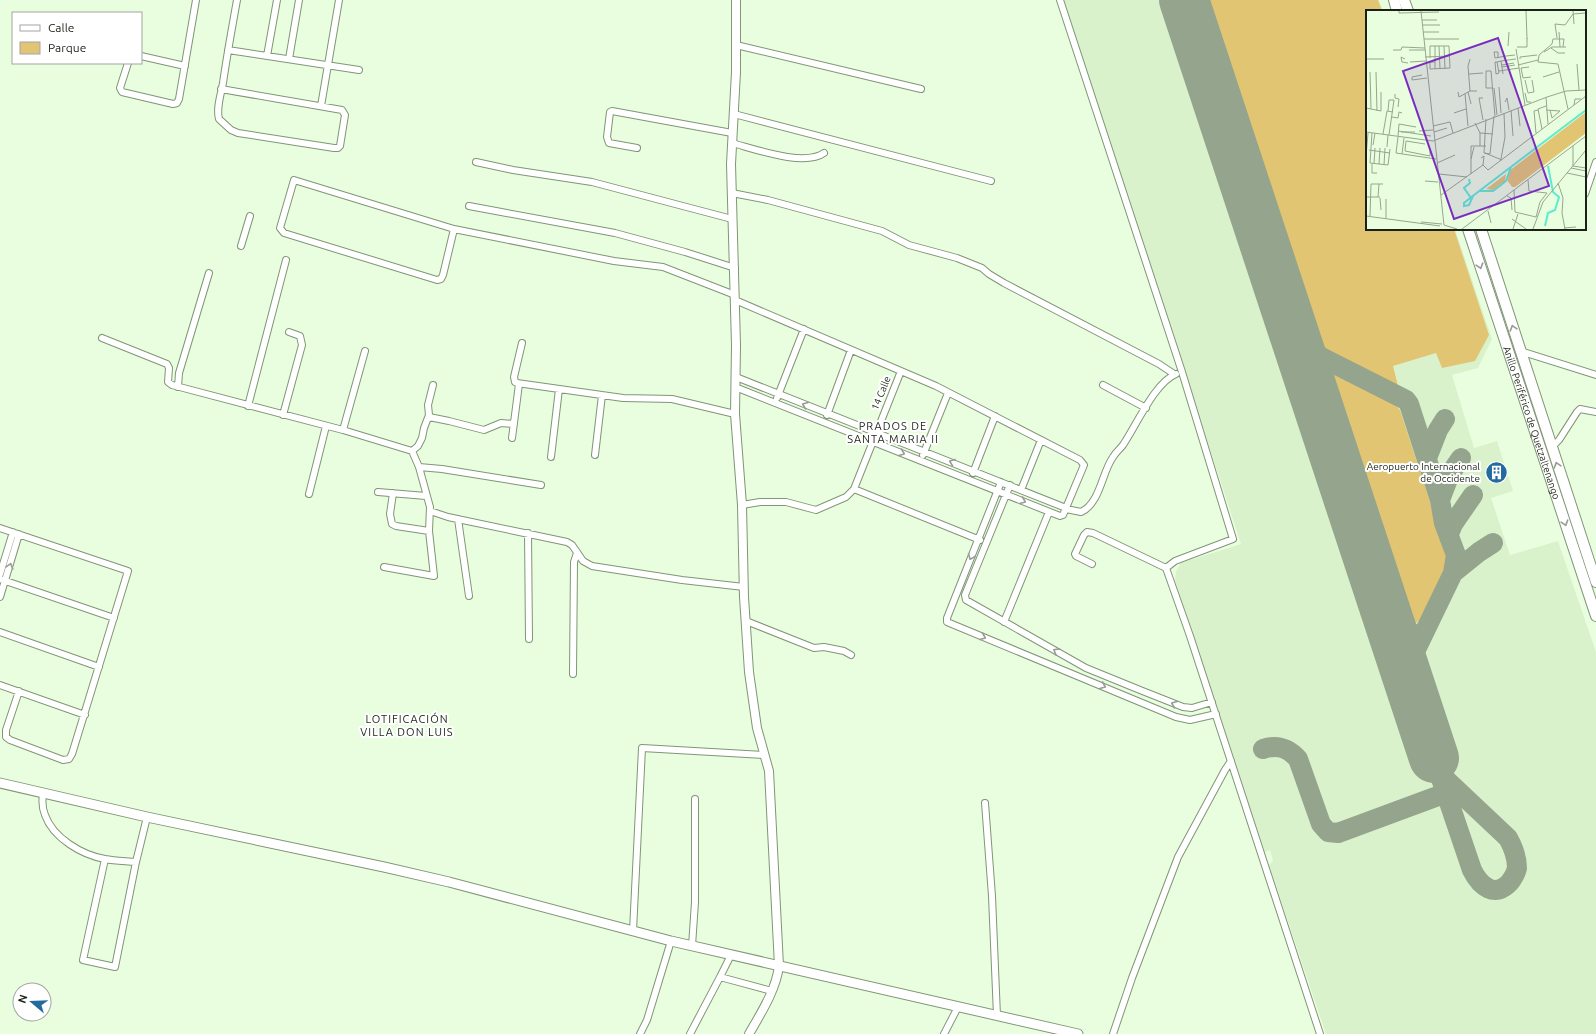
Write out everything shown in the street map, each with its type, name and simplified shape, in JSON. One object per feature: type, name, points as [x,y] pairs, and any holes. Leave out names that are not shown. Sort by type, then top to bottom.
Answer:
[{"type":"highway","points":[[1394,0],[1397,10]]},
{"type":"highway","points":[[1404,0],[1408,10]]},
{"type":"highway","name":"Anillo Periférico de Quetzaltenango","points":[[1468,230],[1593,601],[1596,616]]},
{"type":"highway","name":"Anillo Periférico de Quetzaltenango","points":[[1481,230],[1596,582]]},
{"type":"main road","points":[[0,783],[42,794],[147,817],[384,867],[670,941],[1078,1034]]},
{"type":"street","points":[[128,64],[120,88],[122,92],[175,104],[179,101],[196,0]]},
{"type":"street","points":[[221,89],[340,109],[345,113],[340,146],[338,148],[234,132],[222,123],[218,117],[221,89],[237,0]]},
{"type":"street","points":[[267,56],[277,0]]},
{"type":"street","points":[[289,59],[300,0]]},
{"type":"street","points":[[321,106],[339,0]]},
{"type":"street","points":[[736,0],[734,114],[732,133],[732,219],[735,268],[735,414],[742,505],[744,587],[751,694],[757,728],[770,782],[779,966],[777,980],[749,1034]]},
{"type":"street","points":[[1060,0],[1182,372],[1234,538],[1175,561],[1166,568]]},
{"type":"street","points":[[736,45],[921,89]]},
{"type":"street","points":[[228,50],[359,70]]},
{"type":"street","points":[[142,56],[185,66]]},
{"type":"street","points":[[637,148],[609,143],[607,137],[608,116],[611,112],[732,133]]},
{"type":"street","points":[[734,114],[991,181]]},
{"type":"street","points":[[732,143],[799,159],[814,158],[824,153]]},
{"type":"street","points":[[476,162],[513,170],[592,182],[732,219]]},
{"type":"street","points":[[1586,191],[1596,162]]},
{"type":"street","points":[[454,229],[443,276],[441,280],[437,280],[284,233],[280,228],[294,180],[454,229],[614,261],[663,267],[735,297],[804,330],[901,371],[948,393],[1080,460],[1084,465],[1062,516],[735,387]]},
{"type":"street","points":[[732,193],[768,200],[882,231],[909,245],[958,258],[982,268],[1004,283],[1159,364],[1174,374]]},
{"type":"street","points":[[469,206],[615,233],[685,252],[735,268]]},
{"type":"street","points":[[241,246],[250,216]]},
{"type":"street","points":[[248,406],[286,260]]},
{"type":"street","points":[[178,387],[179,373],[208,273]]},
{"type":"street","points":[[775,404],[804,330]]},
{"type":"street","points":[[283,415],[302,346],[300,336],[289,332]]},
{"type":"street","points":[[102,338],[167,364],[169,368],[168,382],[172,385],[343,430],[412,451],[419,467],[430,511],[429,531],[434,576],[384,567]]},
{"type":"street","points":[[522,343],[514,377],[515,382],[519,384],[622,398],[672,399],[735,414]]},
{"type":"street","points":[[343,430],[365,350]]},
{"type":"street","points":[[824,423],[851,350]]},
{"type":"street","points":[[1520,351],[1596,375]]},
{"type":"street","name":"14 Calle","points":[[854,489],[901,371]]},
{"type":"street","points":[[736,377],[1010,485],[1066,509],[1081,512],[1091,504],[1112,457],[1122,447],[1158,389],[1168,378],[1174,374],[1182,372]]},
{"type":"street","points":[[512,438],[519,384]]},
{"type":"street","points":[[412,451],[421,442],[425,424],[429,418],[428,405],[433,385]]},
{"type":"street","points":[[1103,385],[1146,408]]},
{"type":"street","points":[[551,457],[559,389]]},
{"type":"street","points":[[920,460],[948,393]]},
{"type":"street","points":[[595,455],[602,395]]},
{"type":"street","points":[[1552,447],[1559,440],[1580,409],[1596,412]]},
{"type":"street","points":[[970,480],[995,416]]},
{"type":"street","points":[[429,418],[449,421],[484,430],[500,423],[514,424]]},
{"type":"street","points":[[309,494],[326,426]]},
{"type":"street","points":[[1021,490],[1041,440]]},
{"type":"street","points":[[419,467],[442,469],[541,485]]},
{"type":"street","points":[[1001,482],[947,618],[947,622],[1176,717],[1190,720],[1216,714]]},
{"type":"street","points":[[1010,485],[965,599],[1086,668],[1187,708],[1212,702]]},
{"type":"street","points":[[742,505],[760,502],[786,502],[816,510],[846,497],[854,489],[987,543]]},
{"type":"street","points":[[378,492],[426,496]]},
{"type":"street","points":[[393,493],[390,514],[392,524],[396,526],[429,531]]},
{"type":"street","points":[[430,511],[441,516],[567,542],[572,545],[582,561],[596,567],[682,580],[744,587]]},
{"type":"street","points":[[1004,622],[1050,512]]},
{"type":"street","points":[[458,519],[469,596]]},
{"type":"street","points":[[0,528],[128,571],[71,757],[64,760],[10,740],[6,737],[6,730],[19,691]]},
{"type":"street","points":[[1092,564],[1076,556],[1084,535],[1087,532],[1166,568],[1216,714],[1320,1034]]},
{"type":"street","points":[[0,574],[16,533]]},
{"type":"street","points":[[0,598],[3,580],[16,533]]},
{"type":"street","points":[[528,533],[529,639]]},
{"type":"street","points":[[573,674],[574,562],[577,553]]},
{"type":"street","points":[[3,580],[114,618]]},
{"type":"street","points":[[746,621],[814,648],[831,648],[847,652],[851,655]]},
{"type":"street","points":[[0,632],[99,667]]},
{"type":"street","points":[[1071,673],[1076,662]]},
{"type":"street","points":[[1082,677],[1086,668]]},
{"type":"street","points":[[0,685],[85,715]]},
{"type":"street","points":[[1136,700],[1140,690]]},
{"type":"street","points":[[633,931],[642,748],[764,755]]},
{"type":"street","points":[[1113,1034],[1132,978],[1178,857],[1231,761]]},
{"type":"street","points":[[42,794],[43,810],[48,823],[54,830],[76,848],[105,859],[136,862]]},
{"type":"street","points":[[692,946],[695,902],[695,799]]},
{"type":"street","points":[[985,803],[992,896],[997,1016]]},
{"type":"street","points":[[105,859],[83,960],[115,967],[136,862],[147,817]]},
{"type":"street","points":[[640,1034],[647,1020],[670,941]]},
{"type":"street","points":[[690,1034],[731,955]]},
{"type":"street","points":[[720,978],[772,991]]},
{"type":"street","points":[[944,1034],[958,1007]]},
{"type":"shaded area","name":"Aeropuerto Internacional de Occidente","points":[[1063,0],[1379,0],[1383,10],[1366,10],[1366,230],[1455,230],[1492,339],[1478,368],[1452,375],[1474,448],[1497,441],[1513,491],[1491,498],[1510,555],[1558,541],[1596,652],[1596,1034],[1326,1034],[1269,865],[1273,861],[1270,850],[1265,852],[1224,733],[1175,580],[1176,571],[1181,563],[1241,544]]},
{"type":"green space","points":[[1197,0],[1378,0],[1382,10],[1366,10],[1366,230],[1454,230],[1489,335],[1475,361],[1442,368],[1436,353],[1393,366],[1398,386],[1321,349],[1311,342],[1304,326]]},
{"type":"green space","points":[[1335,373],[1350,378],[1370,388],[1396,405],[1400,410],[1447,553],[1445,570],[1438,587],[1420,620],[1414,625],[1406,624],[1400,619],[1324,387],[1327,378]]},
{"type":"taxiway","points":[[1286,310],[1296,331],[1308,347],[1314,352],[1406,400],[1409,404],[1440,500],[1444,523],[1456,555],[1453,573],[1410,662],[1408,670],[1410,684]]},
{"type":"taxiway","points":[[1315,395],[1313,377],[1316,369],[1323,363],[1335,364]]},
{"type":"taxiway","points":[[1427,458],[1438,430],[1445,419]]},
{"type":"taxiway","points":[[1440,500],[1450,474],[1461,458]]},
{"type":"taxiway","points":[[1449,534],[1453,524],[1473,495]]},
{"type":"taxiway","points":[[1453,573],[1493,543]]},
{"type":"taxiway","points":[[1389,619],[1404,634],[1417,637],[1425,630]]},
{"type":"taxiway","points":[[1263,749],[1273,747],[1282,748],[1290,752],[1298,759],[1321,824],[1328,832],[1338,833],[1446,793]]},
{"type":"taxiway","points":[[1434,758],[1472,870],[1479,881],[1488,888],[1499,890],[1510,882],[1517,868],[1512,845],[1508,838],[1439,773]]},
{"type":"runway","points":[[1184,0],[1434,758]]},
{"type":"place","name":"Aeropuerto Internacional de Occidente","points":[[1496,472]]},
{"type":"district","name":"PRADOS DE SANTA MARIA II","points":[[893,432]]},
{"type":"district","name":"LOTIFICACIÓN VILLA DON LUIS","points":[[407,725]]}]
